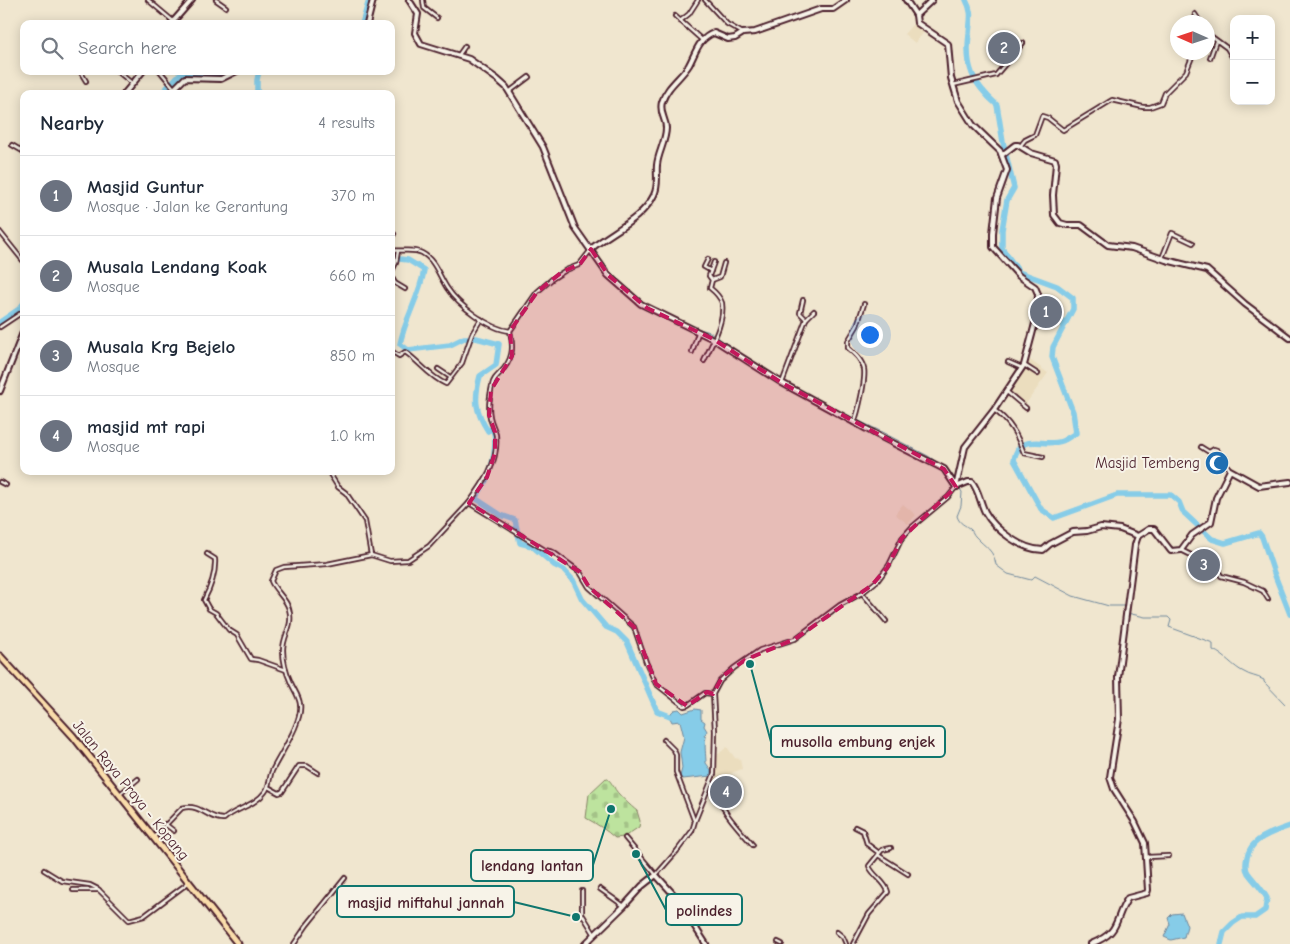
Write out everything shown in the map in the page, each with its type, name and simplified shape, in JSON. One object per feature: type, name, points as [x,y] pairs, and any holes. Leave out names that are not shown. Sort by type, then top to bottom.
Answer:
[{"type":"highway","name":"Jalan Raya Praya - Kopang","points":[[0,656],[73,736],[238,944]]},
{"type":"street","points":[[148,0],[170,20]]},
{"type":"street","points":[[174,20],[192,0]]},
{"type":"street","points":[[216,0],[226,6]]},
{"type":"street","points":[[367,20],[373,0]]},
{"type":"street","points":[[409,0],[418,14],[415,31],[420,43],[424,46],[469,59],[497,79],[509,92],[543,147],[576,228],[608,275],[641,304],[652,311],[714,338],[783,382],[944,469],[956,487]]},
{"type":"street","points":[[423,0],[424,8],[437,18]]},
{"type":"street","points":[[680,21],[689,14],[698,0]]},
{"type":"street","points":[[705,0],[727,24],[743,33]]},
{"type":"street","points":[[154,837],[177,812],[186,807],[200,809],[214,818],[224,820],[230,813],[260,797],[268,788],[272,771],[297,722],[300,712],[298,697],[286,670],[284,660],[284,642],[291,624],[291,617],[284,598],[272,584],[271,580],[276,570],[284,567],[327,564],[371,555],[390,561],[408,560],[429,546],[469,502],[487,477],[495,453],[495,432],[489,416],[491,390],[493,381],[504,370],[512,356],[513,342],[510,331],[519,316],[543,286],[566,270],[579,265],[591,250],[640,213],[653,197],[656,188],[657,163],[666,128],[661,115],[662,104],[667,91],[687,67],[702,40],[712,33],[731,39],[743,33],[755,32],[821,9],[833,9],[846,0]]},
{"type":"street","points":[[585,944],[640,888],[656,875],[689,836],[714,774],[713,694],[723,676],[760,650],[795,639],[840,606],[862,593],[880,577],[901,540],[912,527],[948,497],[956,487],[965,447],[994,410],[1023,367],[1037,316],[1038,294],[1035,287],[1020,276],[993,247],[992,233],[997,198],[1007,174],[1003,154],[970,120],[958,101],[952,85],[948,44],[917,23],[916,15],[906,0]]},
{"type":"street","points":[[916,15],[932,0]]},
{"type":"street","points":[[675,16],[702,40]]},
{"type":"street","points":[[1215,44],[1216,41],[1227,48],[1230,53]]},
{"type":"street","points":[[952,85],[996,75],[1023,43]]},
{"type":"street","points":[[458,56],[465,46]]},
{"type":"street","points":[[1003,154],[1034,136],[1042,116],[1048,118],[1063,130],[1112,100],[1143,107],[1159,104],[1165,93],[1186,72],[1191,60]]},
{"type":"street","points":[[82,75],[86,82]]},
{"type":"street","points":[[122,75],[132,84]]},
{"type":"street","points":[[127,90],[140,75]]},
{"type":"street","points":[[163,75],[179,90]]},
{"type":"street","points":[[170,90],[172,85],[185,78],[221,80],[229,75]]},
{"type":"street","points":[[509,92],[529,78]]},
{"type":"street","points":[[12,145],[20,150]]},
{"type":"street","points":[[1021,145],[1031,153],[1056,161],[1053,195],[1054,215],[1058,221],[1066,225],[1082,226],[1106,244],[1132,248],[1206,270],[1290,338]]},
{"type":"street","points":[[0,232],[20,257]]},
{"type":"street","points":[[1162,258],[1172,233],[1193,243]]},
{"type":"street","points":[[395,251],[414,251],[424,254],[436,268],[450,293],[481,319],[500,329],[510,331]]},
{"type":"street","points":[[395,265],[398,251]]},
{"type":"street","points":[[708,259],[704,268],[711,271]]},
{"type":"street","points":[[704,361],[716,332],[722,305],[719,298],[710,288],[712,280],[709,277],[714,262]]},
{"type":"street","points":[[712,280],[720,277],[724,262]]},
{"type":"street","points":[[395,283],[405,288]]},
{"type":"street","points":[[803,300],[800,313],[806,319]]},
{"type":"street","points":[[855,420],[864,369],[858,356],[848,348],[848,344],[857,326],[864,304]]},
{"type":"street","points":[[783,382],[806,319],[814,311]]},
{"type":"street","points":[[0,326],[20,314]]},
{"type":"street","points":[[395,354],[399,356],[405,352],[433,376],[446,384],[462,363],[472,334],[481,319]]},
{"type":"street","points":[[692,352],[699,331]]},
{"type":"street","points":[[0,391],[20,340]]},
{"type":"street","points":[[1008,362],[1038,374]]},
{"type":"street","points":[[438,369],[450,377]]},
{"type":"street","points":[[1007,392],[1026,408]]},
{"type":"street","points":[[994,410],[1008,422],[1015,432],[1024,453],[1043,457]]},
{"type":"street","points":[[1201,447],[1209,452],[1214,449],[1217,450],[1230,470],[1259,486],[1290,482]]},
{"type":"street","points":[[1181,550],[1192,535],[1208,526],[1211,522],[1218,493],[1230,470]]},
{"type":"street","points":[[330,475],[338,487],[346,493],[365,521],[371,555]]},
{"type":"street","points":[[0,482],[6,485]]},
{"type":"street","points":[[956,487],[972,482],[985,511],[995,526],[1010,538],[1036,549],[1043,550],[1054,541],[1073,532],[1101,527],[1120,529],[1138,536]]},
{"type":"street","points":[[469,502],[545,550],[553,552],[580,572],[589,588],[634,627],[647,667],[660,688],[684,706],[705,693],[713,694]]},
{"type":"street","points":[[1091,944],[1105,938],[1113,931],[1128,898],[1148,893],[1145,843],[1139,828],[1114,789],[1110,777],[1119,719],[1118,673],[1135,545],[1138,536],[1154,529],[1171,551],[1181,550],[1217,568],[1219,574],[1224,578],[1234,578],[1263,591],[1268,599]]},
{"type":"street","points":[[208,554],[215,559],[215,567],[213,579],[204,600],[207,606],[216,613],[229,630],[237,635],[251,659],[286,670]]},
{"type":"street","points":[[862,593],[886,621]]},
{"type":"street","points":[[664,740],[676,754],[676,772],[694,821]]},
{"type":"street","points":[[268,788],[281,793],[299,766],[306,766],[318,773]]},
{"type":"street","points":[[120,794],[138,779]]},
{"type":"street","points":[[711,781],[715,795],[724,812],[753,845]]},
{"type":"street","points":[[165,824],[174,831]]},
{"type":"street","points":[[855,827],[863,831],[866,844],[908,874]]},
{"type":"street","points":[[625,838],[675,896],[706,944]]},
{"type":"street","points":[[853,944],[869,914],[888,892],[887,887],[869,867],[884,849],[891,848]]},
{"type":"street","points":[[1147,857],[1169,856]]},
{"type":"street","points":[[44,870],[62,881],[90,885],[100,890],[127,919],[131,920],[144,916],[189,882]]},
{"type":"street","points":[[294,944],[345,878]]},
{"type":"street","points":[[600,889],[624,906]]},
{"type":"street","points":[[73,890],[100,890]]},
{"type":"street","points":[[582,891],[582,914],[595,935]]},
{"type":"street","points":[[837,932],[843,937],[846,944]]},
{"type":"highlighted area","points":[[591,249],[608,275],[647,308],[713,339],[782,383],[944,469],[956,487],[902,538],[887,568],[872,585],[795,639],[745,660],[723,676],[713,694],[707,692],[687,706],[656,684],[634,627],[589,587],[580,572],[469,503],[487,477],[495,453],[495,432],[489,415],[491,390],[512,356],[510,331],[537,292],[562,272],[580,264]]},
{"type":"shaded area","points":[[913,24],[924,32],[915,43],[904,34]]},
{"type":"shaded area","points":[[1030,360],[1048,373],[1025,405],[1007,393]]},
{"type":"shaded area","points":[[903,504],[916,515],[908,524],[895,514]]},
{"type":"shaded area","points":[[727,747],[735,758],[740,759],[742,769],[727,776],[716,786],[716,756]]},
{"type":"green space","points":[[606,778],[615,790],[637,811],[640,821],[639,827],[624,837],[615,838],[586,818],[589,794]]},
{"type":"water","points":[[679,709],[683,713],[695,709],[701,710],[701,719],[705,722],[704,726],[707,731],[704,736],[706,737],[706,763],[711,770],[711,776],[683,779],[680,777],[682,768],[680,752],[684,737],[680,721],[672,722],[670,718],[674,710]]},
{"type":"water","points":[[1182,913],[1187,926],[1184,937],[1171,940],[1164,937],[1170,924],[1168,918],[1172,914]]},
{"type":"waterway","points":[[363,20],[369,0]]},
{"type":"waterway","points":[[966,0],[970,9],[968,56],[972,74],[988,97],[997,105],[1003,142],[1014,188],[1007,200],[1002,230],[1002,248],[1019,272],[1057,286],[1073,298],[1073,309],[1053,347],[1052,357],[1073,412],[1076,433],[1055,443],[1027,443],[1017,451],[1014,460],[1041,509],[1054,518],[1117,495],[1171,495],[1179,502],[1183,512],[1212,539],[1225,543],[1259,533],[1290,614]]},
{"type":"waterway","points":[[165,90],[179,75]]},
{"type":"waterway","points":[[257,90],[258,75]]},
{"type":"waterway","points":[[578,236],[586,247]]},
{"type":"waterway","points":[[395,258],[408,260],[424,270],[400,344],[408,350],[450,345],[464,338],[476,338],[499,344],[496,365],[480,376],[477,391],[478,411],[488,431],[493,428],[495,446],[489,474],[475,498],[501,515],[515,520],[520,543],[532,546],[554,565],[564,570],[573,580],[582,599],[606,627],[617,632],[627,642],[657,711],[670,716]]},
{"type":"waterway","points":[[0,322],[20,308]]},
{"type":"waterway","points":[[693,327],[710,332],[766,371]]},
{"type":"waterway","points":[[788,384],[813,398]]},
{"type":"waterway","points":[[830,407],[928,456],[946,468]]},
{"type":"waterway","points":[[959,488],[962,492],[958,519],[991,552],[996,565],[1008,574],[1031,580],[1035,576],[1073,596],[1109,606],[1125,606],[1125,608]]},
{"type":"waterway","points":[[1127,613],[1145,617],[1168,617],[1171,620],[1169,627],[1213,643],[1213,650],[1240,670],[1264,680],[1285,704]]},
{"type":"waterway","points":[[1221,944],[1224,932],[1233,923],[1242,917],[1255,917],[1265,910],[1267,898],[1247,870],[1246,862],[1250,850],[1261,838],[1290,826]]},
{"type":"place","name":"Musala Lendang Koak","points":[[1004,48]]},
{"type":"place","name":"Masjid Guntur","points":[[1046,312]]},
{"type":"place","name":"Masjid Tembeng","points":[[1217,463]]},
{"type":"place","name":"Musala Krg Bejelo","points":[[1204,565]]},
{"type":"place","name":"musolla embung enjek","points":[[750,664]]},
{"type":"place","name":"masjid mt rapi","points":[[726,792]]},
{"type":"place","name":"lendang lantan","points":[[611,809]]},
{"type":"place","name":"polindes","points":[[636,854]]},
{"type":"place","name":"masjid miftahul jannah","points":[[576,917]]}]
